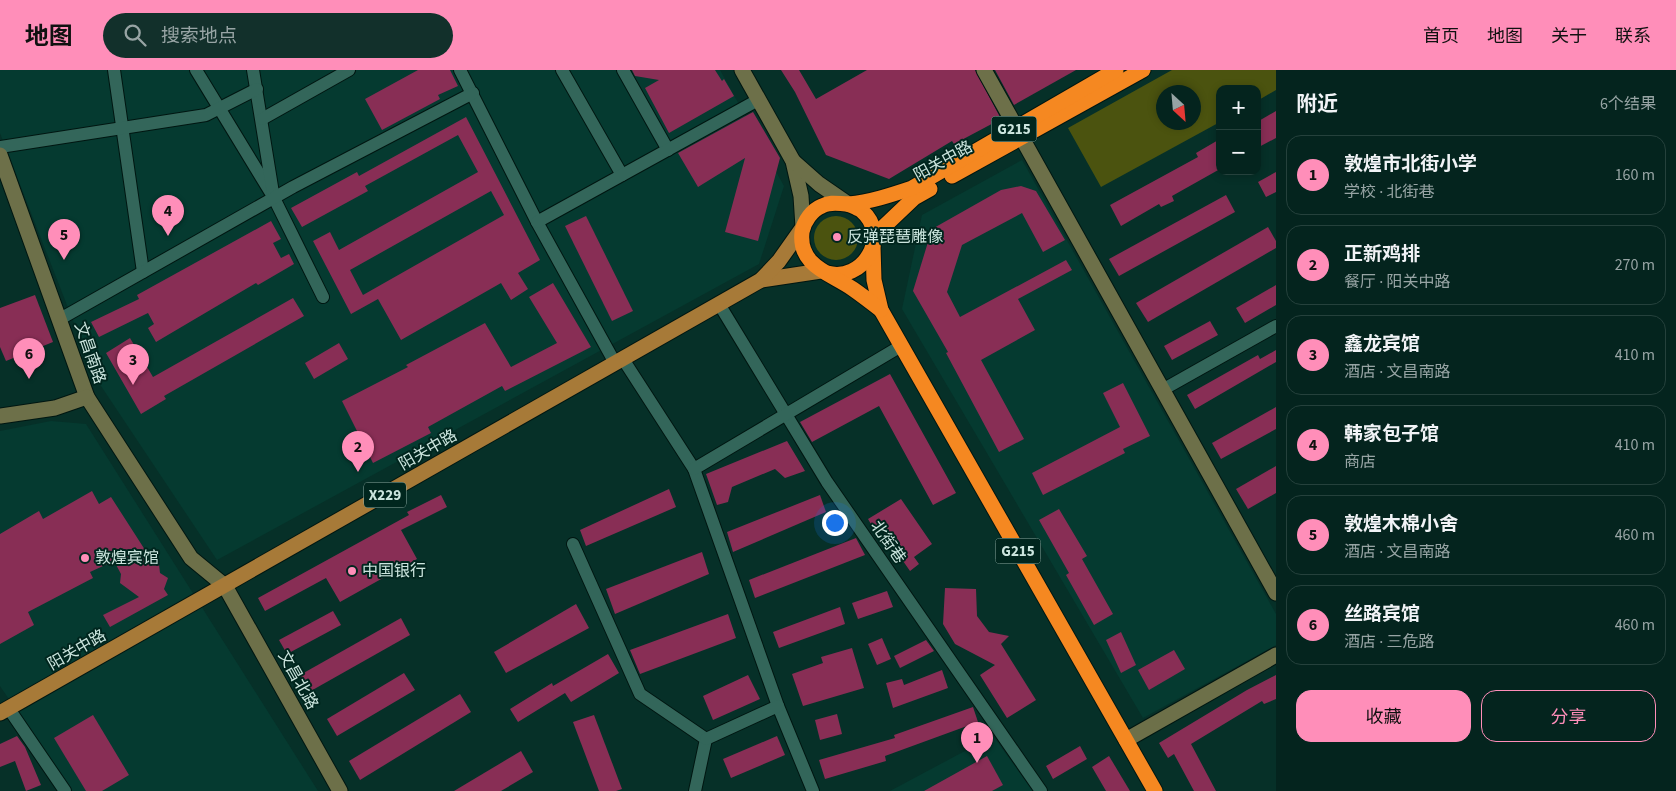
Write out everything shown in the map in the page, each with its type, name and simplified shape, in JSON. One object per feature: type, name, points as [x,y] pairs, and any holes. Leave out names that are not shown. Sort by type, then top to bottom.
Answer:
[{"type":"highway","name":"阳关中路","points":[[874,241],[914,198],[1116,70]]},
{"type":"highway","name":"阳关中路","points":[[848,204],[877,199],[912,188],[1143,70]]},
{"type":"highway","name":"G215","points":[[848,204],[834,202],[823,205],[811,214],[803,227],[801,242],[806,256],[821,271],[853,289],[881,310],[1155,791]]},
{"type":"highway","points":[[848,204],[861,211],[869,220],[874,241],[874,280],[881,310]]},
{"type":"highway","points":[[821,271],[834,275],[852,272],[867,259],[874,241]]},
{"type":"main road","name":"X229","points":[[761,280],[779,261],[803,227]]},
{"type":"main road","name":"X229","points":[[761,280],[821,271]]},
{"type":"main road","name":"阳关中路","points":[[3,711],[761,280]]},
{"type":"street","points":[[114,70],[143,272]]},
{"type":"street","points":[[196,70],[218,109],[274,198],[324,297]]},
{"type":"street","points":[[253,70],[274,198]]},
{"type":"street","points":[[262,119],[349,70]]},
{"type":"street","points":[[460,70],[537,222],[619,361],[694,469],[778,706],[813,791]]},
{"type":"street","points":[[562,70],[622,175]]},
{"type":"street","points":[[623,70],[668,150]]},
{"type":"street","points":[[742,70],[793,161],[801,196],[803,227]]},
{"type":"street","points":[[984,70],[1164,389],[1276,593]]},
{"type":"street","points":[[0,147],[206,115],[257,89]]},
{"type":"street","points":[[60,319],[274,198],[473,93]]},
{"type":"street","points":[[537,222],[758,100]]},
{"type":"street","name":"文昌南路","points":[[0,156],[87,397],[191,558],[225,586]]},
{"type":"street","points":[[793,161],[819,184],[848,204]]},
{"type":"street","name":"北街巷","points":[[719,304],[827,482],[1041,791]]},
{"type":"street","points":[[1164,389],[1276,326]]},
{"type":"street","points":[[694,469],[901,346]]},
{"type":"street","points":[[0,416],[55,408],[87,397]]},
{"type":"street","points":[[573,544],[640,694],[706,739]]},
{"type":"street","name":"文昌北路","points":[[225,586],[340,791]]},
{"type":"street","points":[[1126,740],[1276,655]]},
{"type":"street","points":[[706,739],[778,706]]},
{"type":"street","points":[[3,711],[65,791]]},
{"type":"street","points":[[695,791],[706,739]]},
{"type":"shaded area","points":[[0,70],[720,70],[784,186],[759,264],[217,560],[95,377],[0,133]]},
{"type":"shaded area","points":[[1022,160],[1276,614],[1276,645],[1143,718],[902,309],[922,215]]},
{"type":"shaded area","name":"敦煌宾馆","points":[[51,421],[86,424],[318,791],[71,791],[0,686],[0,431]]},
{"type":"shaded area","points":[[993,736],[1033,791],[890,791]]},
{"type":"green space","points":[[1172,70],[1276,70],[1276,90],[1261,99],[1261,85],[1216,85],[1216,124],[1101,187],[1068,128]]},
{"type":"green space","points":[[836,216],[848,220],[854,226],[858,238],[854,250],[848,256],[836,260],[824,256],[818,250],[814,238],[818,226],[824,220]]},
{"type":"building","points":[[418,70],[450,70],[458,86],[438,95],[440,99],[382,130],[365,99]]},
{"type":"building","points":[[632,70],[715,70],[722,81],[724,79],[734,96],[669,133],[645,88],[659,80],[635,76]]},
{"type":"building","points":[[781,70],[799,70],[816,99],[867,70],[975,70],[1001,119],[954,144],[952,141],[889,179],[826,155],[795,92]]},
{"type":"building","points":[[995,70],[1076,70],[1014,105]]},
{"type":"building","points":[[1276,111],[1276,138],[1261,146],[1261,130],[1261,120]]},
{"type":"building","points":[[753,112],[780,158],[758,241],[725,232],[745,158],[698,187],[678,153]]},
{"type":"building","points":[[466,117],[540,260],[518,273],[528,289],[511,300],[501,283],[401,340],[378,299],[351,314],[313,241],[330,232],[339,250],[478,172],[458,135],[365,186],[368,191],[302,227],[291,208],[357,172],[359,176]],"holes":[[[491,191],[504,215],[363,295],[350,270]]]},
{"type":"building","points":[[1216,141],[1216,171],[1172,196],[1174,201],[1161,207],[1159,204],[1121,226],[1110,205],[1198,157],[1196,153]]},
{"type":"building","points":[[1276,172],[1276,192],[1266,197],[1258,182]]},
{"type":"building","points":[[1021,186],[1036,191],[1065,240],[1043,252],[1022,213],[962,245],[947,292],[960,317],[1066,260],[1072,270],[1018,299],[1035,330],[981,360],[1024,439],[999,452],[946,353],[948,352],[913,291],[932,229],[1001,190]]},
{"type":"building","points":[[1226,195],[1235,212],[1119,276],[1109,259]]},
{"type":"building","points":[[586,216],[633,311],[612,321],[565,226]]},
{"type":"building","points":[[271,221],[281,239],[273,243],[281,258],[289,254],[294,264],[258,285],[256,283],[156,342],[148,328],[154,324],[148,313],[99,337],[91,322],[139,299],[137,295]]},
{"type":"building","points":[[1268,227],[1276,241],[1276,248],[1148,322],[1136,303]]},
{"type":"building","points":[[553,283],[591,347],[505,391],[502,386],[428,427],[431,433],[373,463],[342,401],[408,367],[406,365],[485,323],[511,367],[557,343],[529,297]]},
{"type":"building","points":[[1276,285],[1276,305],[1245,323],[1236,308]]},
{"type":"building","points":[[35,295],[53,342],[6,361],[0,347],[0,308]]},
{"type":"building","points":[[293,298],[304,316],[164,396],[166,399],[141,414],[106,353],[130,338],[153,377]]},
{"type":"building","points":[[1210,321],[1218,335],[1172,360],[1164,346]]},
{"type":"building","points":[[339,343],[348,359],[314,379],[305,363]]},
{"type":"building","points":[[1276,350],[1276,362],[1195,409],[1187,395],[1258,355],[1260,359]]},
{"type":"building","points":[[890,374],[956,493],[933,505],[879,406],[812,442],[800,422]]},
{"type":"building","points":[[1123,383],[1150,436],[1123,449],[1125,453],[1043,495],[1032,473],[1120,427],[1103,393]]},
{"type":"building","points":[[1276,407],[1276,429],[1221,459],[1212,443]]},
{"type":"building","points":[[787,441],[805,471],[785,478],[775,469],[732,487],[728,502],[717,505],[706,474]]},
{"type":"building","points":[[1276,466],[1276,493],[1248,509],[1236,489]]},
{"type":"building","points":[[669,489],[676,507],[586,546],[580,530]]},
{"type":"building","points":[[92,491],[99,504],[111,497],[147,553],[158,556],[160,573],[168,578],[164,589],[168,595],[110,627],[103,615],[139,597],[120,583],[121,574],[114,561],[90,572],[93,578],[28,612],[34,625],[0,644],[0,534],[39,511],[43,519]]},
{"type":"building","points":[[441,495],[447,507],[401,530],[417,559],[340,602],[326,578],[265,611],[258,598],[409,515],[407,512]]},
{"type":"building","points":[[820,495],[826,512],[733,552],[727,532]]},
{"type":"building","points":[[901,499],[932,544],[914,557],[919,564],[910,571],[880,528],[875,531],[868,519]]},
{"type":"building","points":[[1059,509],[1087,556],[1082,559],[1113,614],[1094,625],[1066,575],[1069,573],[1039,520]]},
{"type":"building","points":[[856,538],[865,555],[755,598],[749,580]]},
{"type":"building","points":[[702,552],[709,574],[615,614],[606,589]]},
{"type":"building","points":[[945,588],[976,589],[977,616],[989,632],[1009,636],[1001,644],[1036,700],[1007,718],[980,675],[995,665],[955,644],[943,624]]},
{"type":"building","points":[[887,591],[893,607],[858,619],[852,603]]},
{"type":"building","points":[[576,604],[589,628],[506,673],[494,652]]},
{"type":"building","points":[[840,607],[845,624],[779,648],[773,632]]},
{"type":"building","points":[[333,611],[341,625],[287,654],[279,640]]},
{"type":"building","points":[[728,614],[736,638],[640,674],[630,650]]},
{"type":"building","points":[[401,618],[410,635],[309,692],[300,675]]},
{"type":"building","points":[[1121,632],[1136,665],[1121,673],[1106,640]]},
{"type":"building","points":[[882,638],[891,659],[877,665],[868,644]]},
{"type":"building","points":[[926,640],[934,651],[900,668],[894,656]]},
{"type":"building","points":[[852,648],[864,688],[803,706],[792,674],[823,663],[821,657]]},
{"type":"building","points":[[1174,650],[1185,669],[1149,690],[1138,670]]},
{"type":"building","points":[[608,654],[619,673],[571,702],[565,693],[518,722],[510,709],[552,683],[553,686]]},
{"type":"building","points":[[942,670],[948,688],[893,708],[886,683],[902,679],[904,685]]},
{"type":"building","points":[[404,673],[415,690],[337,736],[327,719]]},
{"type":"building","points":[[748,675],[760,699],[713,720],[703,696]]},
{"type":"building","points":[[1276,675],[1276,699],[1264,704],[1262,701],[1191,744],[1216,791],[1194,791],[1174,754],[1168,758],[1159,743],[1247,690]]},
{"type":"building","points":[[460,694],[471,712],[360,780],[349,761]]},
{"type":"building","points":[[973,707],[978,722],[885,756],[886,761],[825,779],[819,760],[895,738],[894,735]]},
{"type":"building","points":[[837,714],[842,734],[820,740],[815,720]]},
{"type":"building","points":[[93,715],[129,775],[102,791],[86,791],[54,738]]},
{"type":"building","points":[[594,715],[622,789],[616,791],[599,791],[573,722]]},
{"type":"building","points":[[17,736],[25,747],[41,785],[26,791],[15,761],[0,767],[0,744]]},
{"type":"building","points":[[777,736],[785,755],[731,778],[723,759]]},
{"type":"building","points":[[1080,746],[1087,759],[1053,779],[1046,766]]},
{"type":"building","points":[[521,751],[533,772],[501,791],[454,791]]},
{"type":"building","points":[[987,756],[1003,785],[992,791],[924,791]]},
{"type":"building","points":[[1109,756],[1130,791],[1106,791],[1092,767]]},
{"type":"place","name":"韩家包子馆","points":[[168,236]]},
{"type":"place","name":"反弹琵琶雕像","points":[[837,237]]},
{"type":"place","name":"敦煌木棉小舍","points":[[64,260]]},
{"type":"place","name":"丝路宾馆","points":[[29,379]]},
{"type":"place","name":"鑫龙宾馆","points":[[133,385]]},
{"type":"place","name":"正新鸡排","points":[[358,472]]},
{"type":"place","name":"敦煌宾馆","points":[[85,558]]},
{"type":"place","name":"中国银行","points":[[352,571]]},
{"type":"place","name":"敦煌市北街小学","points":[[977,763]]}]
